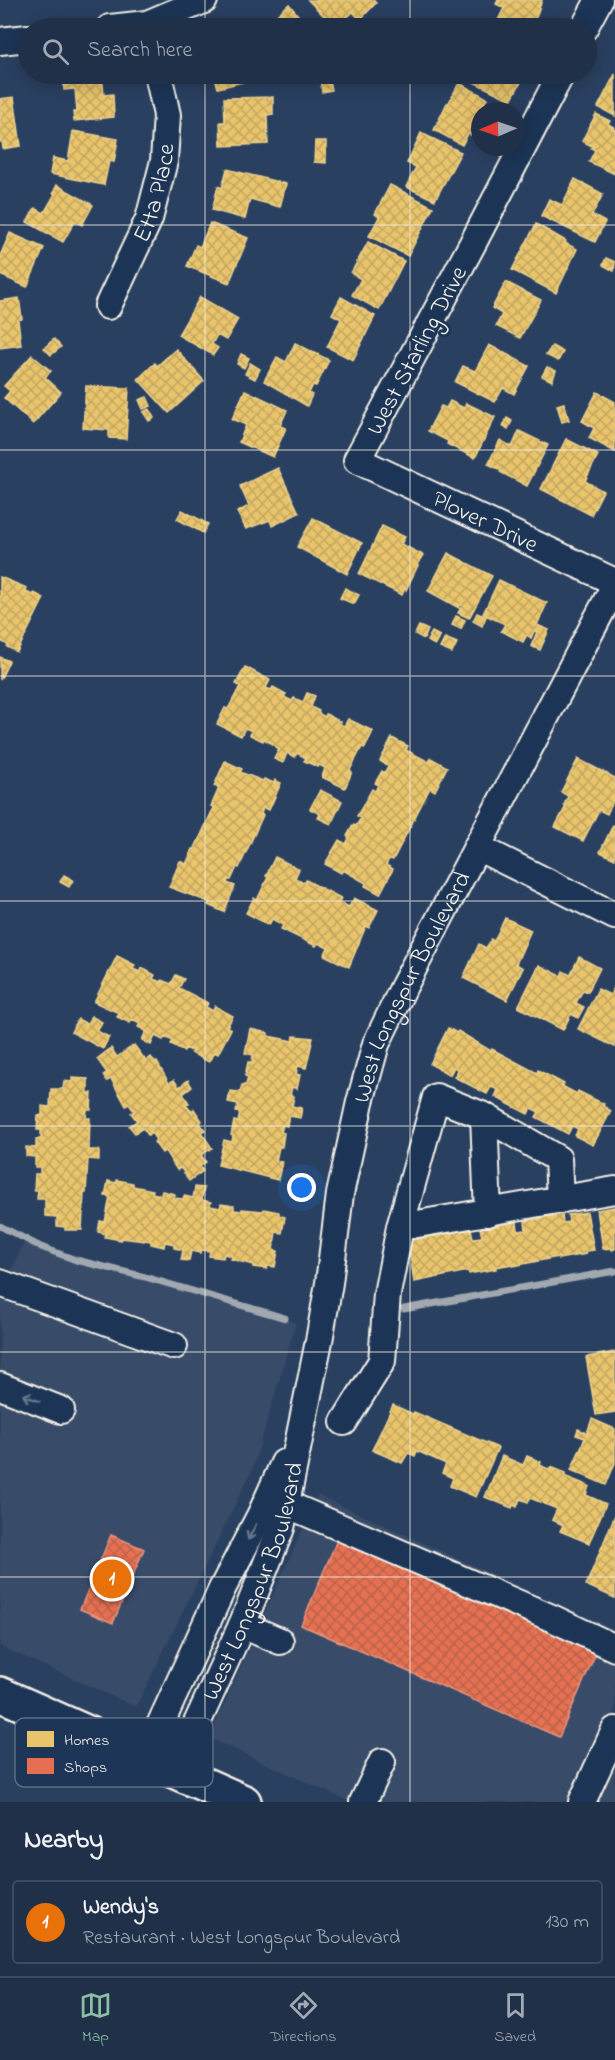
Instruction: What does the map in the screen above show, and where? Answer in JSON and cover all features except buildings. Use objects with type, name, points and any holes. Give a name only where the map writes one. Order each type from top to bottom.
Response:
[{"type":"main road","points":[[0,1694],[54,1718]]},
{"type":"main road","points":[[211,1787],[244,1802]]},
{"type":"street","points":[[165,18],[204,0]]},
{"type":"street","points":[[589,18],[598,0]]},
{"type":"street","points":[[0,41],[18,39]]},
{"type":"street","name":"Etta Place","points":[[108,306],[149,219],[164,161],[167,115],[160,84]]},
{"type":"street","name":"West Starling Drive","points":[[357,460],[556,84]]},
{"type":"street","name":"Plover Drive","points":[[357,460],[615,584]]},
{"type":"street","name":"West Longspur Boulevard","points":[[199,1718],[242,1625],[281,1528],[329,1283],[340,1194],[360,1102],[376,1044],[404,986],[615,584]]},
{"type":"street","points":[[477,848],[615,916]]},
{"type":"street","points":[[344,1422],[382,1361],[387,1294],[400,1227],[436,1097],[484,1116],[558,1159],[560,1200]]},
{"type":"street","points":[[484,1116],[488,1213]]},
{"type":"street","points":[[400,1227],[615,1190]]},
{"type":"street","points":[[0,1283],[174,1346]]},
{"type":"street","points":[[0,1386],[61,1410]]},
{"type":"street","name":"West Longspur Boulevard","points":[[163,1718],[222,1589],[261,1514],[302,1422]]},
{"type":"street","points":[[286,1504],[554,1619],[615,1648]]},
{"type":"street","points":[[242,1625],[280,1641]]},
{"type":"street","points":[[582,1802],[615,1730]]},
{"type":"street","points":[[363,1802],[381,1762]]},
{"type":"shaded area","points":[[24,1242],[296,1323],[253,1468],[136,1707],[0,1646],[0,1296]]},
{"type":"shaded area","points":[[318,1495],[615,1630],[615,1802],[350,1802],[213,1740],[213,1729]]},
{"type":"waterway","points":[[0,1226],[41,1247],[76,1260],[145,1277],[285,1318]]},
{"type":"waterway","points":[[404,1309],[615,1271]]},
{"type":"place","name":"Wendy's","points":[[112,1579]]}]
